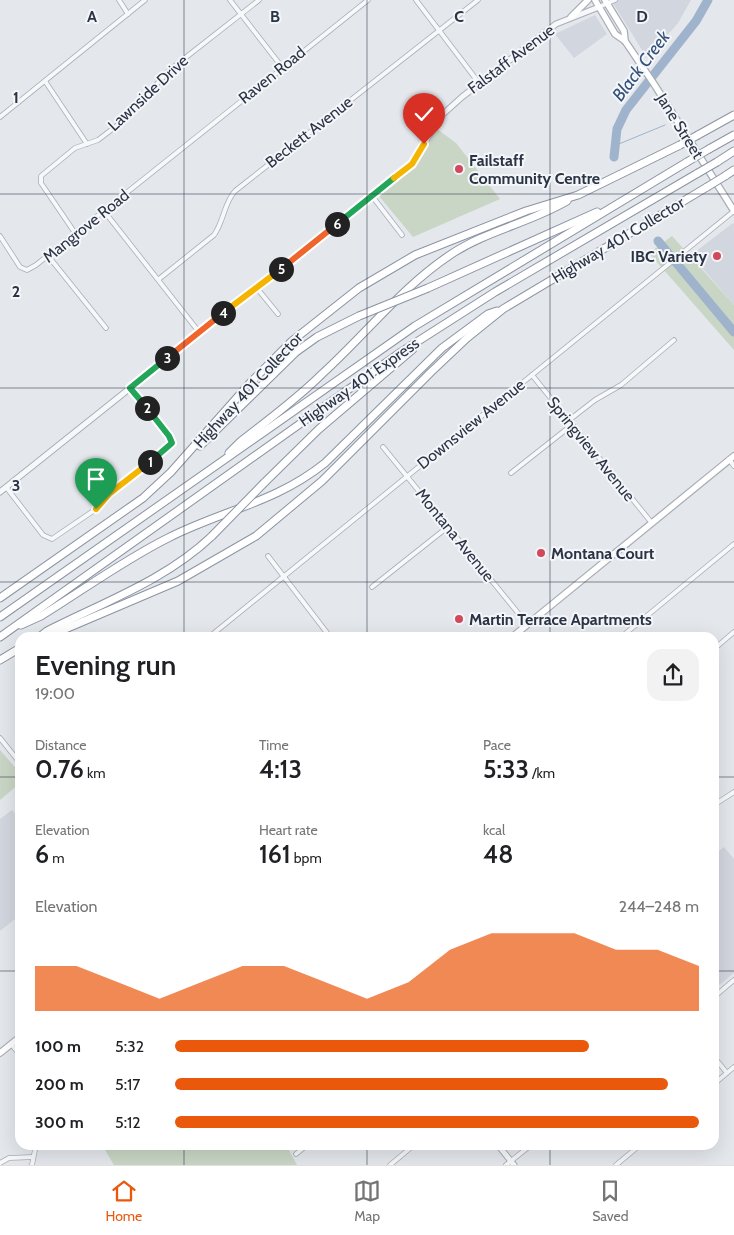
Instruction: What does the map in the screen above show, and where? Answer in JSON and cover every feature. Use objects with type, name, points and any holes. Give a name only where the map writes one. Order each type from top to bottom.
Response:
[{"type":"highway","name":"Highway 401 Collector","points":[[0,598],[143,498],[171,472],[250,383],[292,341],[359,288],[415,255],[526,211],[578,195],[680,145],[734,115]]},
{"type":"highway","name":"Highway 401 Express","points":[[0,617],[415,326],[734,135]]},
{"type":"highway","name":"Highway 401 Express","points":[[2,636],[432,332],[495,292],[734,152]]},
{"type":"highway","name":"Highway 401 Collector","points":[[58,632],[178,581],[256,536],[322,481],[431,372],[467,338],[502,309],[734,170]]},
{"type":"highway","points":[[218,464],[240,442],[322,375],[413,284],[435,266],[475,242],[552,210],[578,195]]},
{"type":"highway","points":[[171,472],[296,352],[317,337],[359,316],[428,288],[612,207]]},
{"type":"highway","points":[[2,636],[41,616],[168,538],[266,499],[307,478],[325,463],[442,348],[488,314],[502,309]]},
{"type":"highway","points":[[46,632],[55,626],[154,579],[195,552],[319,429],[432,332]]},
{"type":"highway","points":[[0,660],[15,651]]},
{"type":"main road","points":[[571,17],[588,0]]},
{"type":"main road","name":"Jane Street","points":[[595,0],[616,34],[625,41],[654,84],[734,211]]},
{"type":"main road","name":"Jane Street","points":[[606,2],[624,31],[625,41]]},
{"type":"main road","points":[[518,632],[732,458]]},
{"type":"main road","points":[[0,1053],[15,1041]]},
{"type":"street","points":[[119,0],[128,14]]},
{"type":"street","points":[[0,117],[145,0]]},
{"type":"street","points":[[230,0],[282,67]]},
{"type":"street","name":"Lawnside Drive","points":[[75,233],[40,179],[44,172],[82,144],[98,140],[119,124],[171,68],[259,0]]},
{"type":"street","name":"Raven Road","points":[[177,152],[368,0]]},
{"type":"street","points":[[416,0],[479,83]]},
{"type":"street","name":"Beckett Avenue","points":[[159,279],[214,235],[219,228],[229,198],[235,191],[478,0]]},
{"type":"street","points":[[599,7],[606,2],[615,0]]},
{"type":"street","name":"Falstaff Avenue","points":[[0,492],[412,164],[442,115],[479,83],[556,24],[599,7]]},
{"type":"street","points":[[45,81],[88,144]]},
{"type":"street","name":"Mangrove Road","points":[[0,236],[25,270],[32,268],[177,152]]},
{"type":"street","points":[[372,196],[402,234]]},
{"type":"street","points":[[104,211],[199,332]]},
{"type":"street","name":"Downsview Avenue","points":[[215,632],[734,211]]},
{"type":"street","points":[[49,256],[106,328]]},
{"type":"street","points":[[256,287],[278,314]]},
{"type":"street","points":[[511,473],[568,428],[568,421],[595,400],[620,385],[674,340]]},
{"type":"street","name":"Springview Avenue","points":[[532,375],[651,522]]},
{"type":"street","points":[[6,488],[42,535],[52,539],[96,509],[109,494],[163,453],[172,443],[169,436],[130,388]]},
{"type":"street","name":"Montana Avenue","points":[[384,447],[527,624]]},
{"type":"street","points":[[732,458],[734,466]]},
{"type":"street","points":[[372,587],[449,526]]},
{"type":"street","points":[[627,632],[734,544]]},
{"type":"street","points":[[268,556],[326,632]]},
{"type":"street","points":[[719,645],[734,632]]},
{"type":"street","points":[[0,738],[15,757]]},
{"type":"street","points":[[719,801],[734,792]]},
{"type":"street","points":[[719,993],[734,980]]},
{"type":"street","points":[[11,1044],[15,1049]]},
{"type":"street","points":[[719,1063],[727,1073]]},
{"type":"street","points":[[719,1080],[734,1068]]},
{"type":"street","points":[[32,1165],[35,1150]]},
{"type":"street","points":[[296,1154],[301,1150]]},
{"type":"street","points":[[390,1165],[408,1150]]},
{"type":"street","points":[[501,1150],[510,1164],[525,1150]]},
{"type":"street","points":[[616,1165],[634,1150]]},
{"type":"street","points":[[0,1163],[9,1158],[33,1157]]},
{"type":"shaded area","points":[[611,0],[691,0],[678,23],[647,58]]},
{"type":"shaded area","points":[[595,15],[607,34],[574,58],[555,34]]},
{"type":"shaded area","points":[[734,224],[734,305],[691,255]]},
{"type":"shaded area","points":[[12,810],[15,814],[15,919],[0,931],[0,819]]},
{"type":"shaded area","points":[[724,847],[734,859],[734,973],[719,985],[719,851]]},
{"type":"green space","points":[[437,129],[456,143],[500,199],[413,237],[379,196],[419,159]]},
{"type":"green space","points":[[672,236],[734,305],[734,350],[649,253]]},
{"type":"green space","points":[[0,750],[15,767],[15,787],[0,800]]},
{"type":"green space","points":[[105,1150],[289,1150],[297,1165],[114,1165]]},
{"type":"waterway","name":"Black Creek","points":[[614,157],[617,129],[626,110],[696,21],[708,0]]},
{"type":"waterway","points":[[614,146],[665,125]]},
{"type":"waterway","name":"Black Creek","points":[[658,241],[734,332]]},
{"type":"place","name":"Failstaff Community Centre","points":[[459,169]]},
{"type":"place","name":"IBC Variety","points":[[717,256]]},
{"type":"place","name":"Montana Court","points":[[541,553]]},
{"type":"place","name":"Martin Terrace Apartments","points":[[459,619]]},
{"type":"route","points":[[96,509],[109,494],[163,453],[172,443],[169,436],[130,388],[412,164],[424,144]]}]
